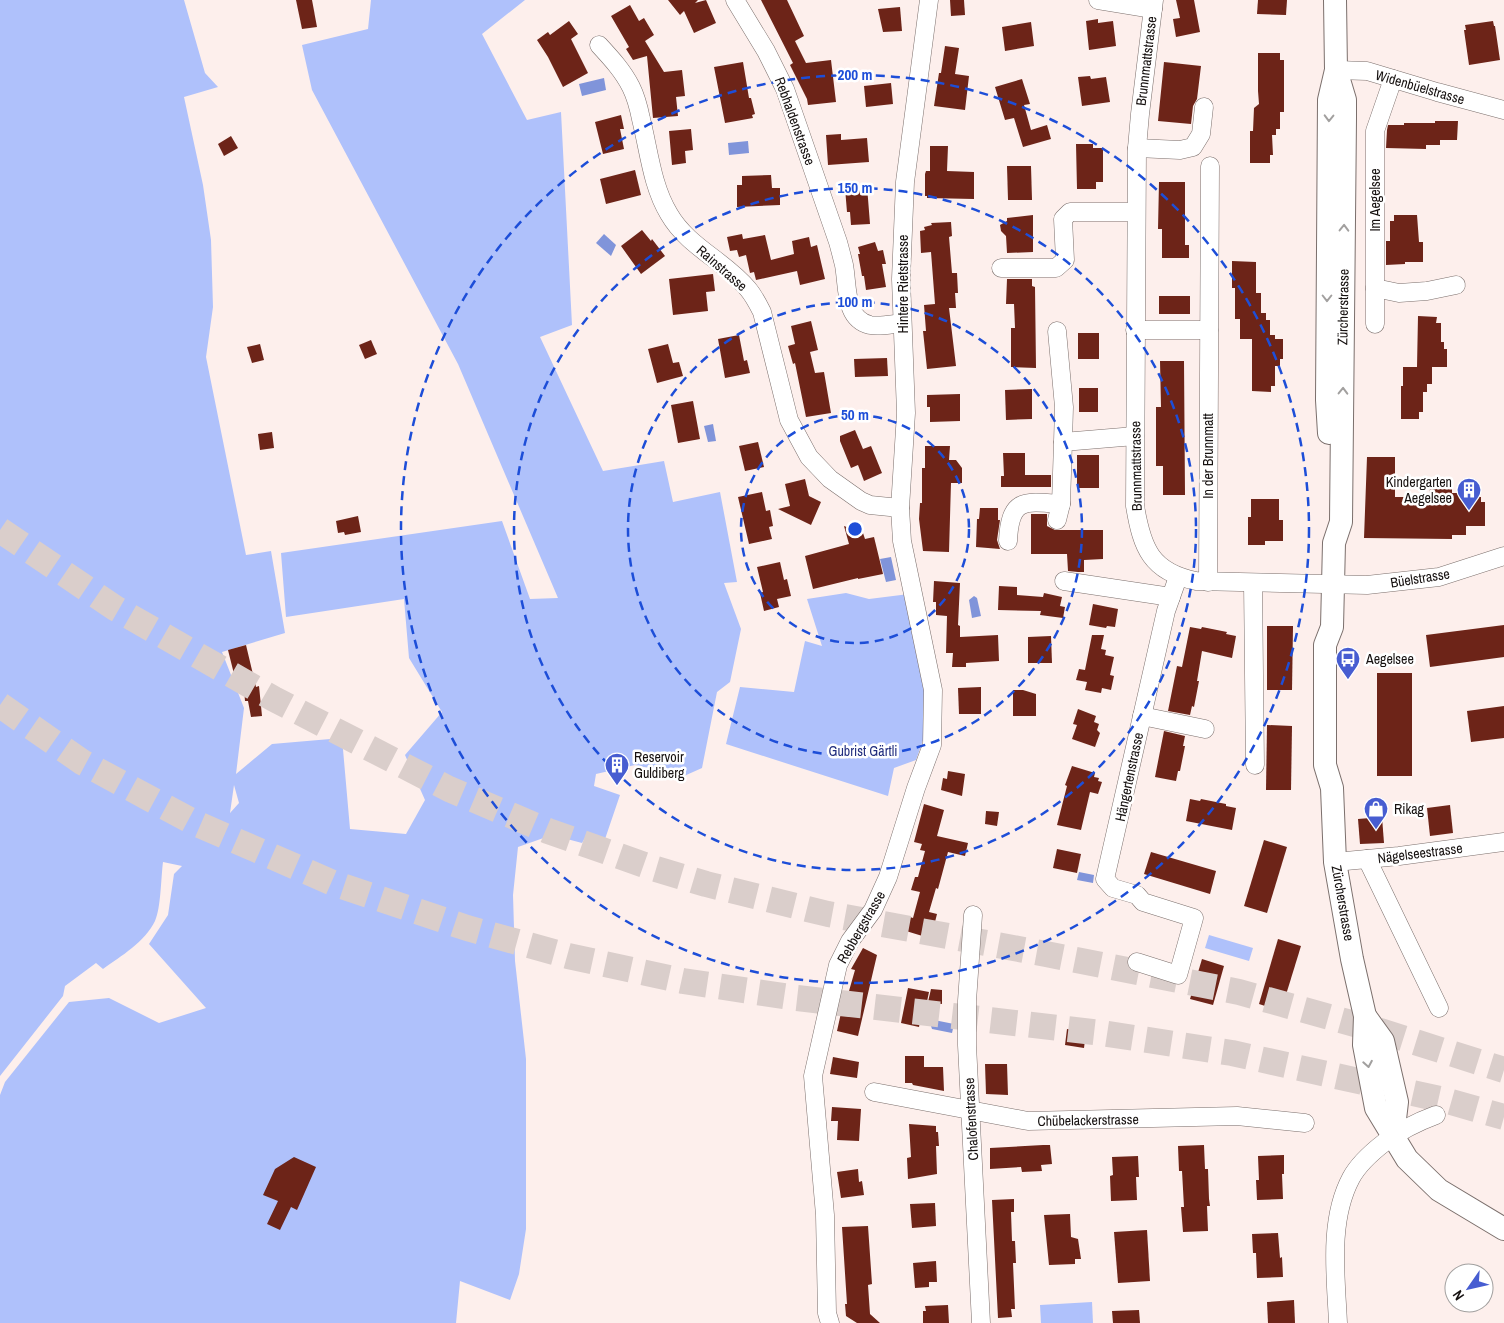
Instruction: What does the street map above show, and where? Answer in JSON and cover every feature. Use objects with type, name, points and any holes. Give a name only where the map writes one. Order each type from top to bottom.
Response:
[{"type":"main road","name":"Zürcherstrasse","points":[[1335,0],[1336,70],[1345,100],[1341,522],[1334,543],[1332,627],[1325,645],[1324,765],[1332,788],[1335,862],[1352,959],[1365,1016],[1364,1045],[1376,1108],[1407,1159],[1440,1190],[1504,1229]]},
{"type":"street","name":"Rebhaldenstrasse","points":[[735,0],[766,51],[785,89],[838,242],[849,303],[853,314],[868,325],[877,326],[902,323]]},
{"type":"street","name":"Hintere Rietstrasse","points":[[909,568],[902,541],[900,508],[906,413],[901,279],[905,182],[929,0]]},
{"type":"street","points":[[1098,0],[1153,4]]},
{"type":"street","name":"Brunnmattstrasse","points":[[1153,4],[1137,148],[1135,506],[1139,528],[1148,550],[1159,565],[1178,577],[1208,582],[1333,584]]},
{"type":"street","name":"Rainstrasse","points":[[599,45],[612,59],[632,87],[657,189],[669,215],[690,240],[737,278],[748,288],[756,300],[762,312],[790,420],[809,456],[830,479],[861,501],[870,505],[900,508]]},
{"type":"street","name":"Widenbüelstrasse","points":[[1336,70],[1367,71],[1504,110]]},
{"type":"street","name":"Im Aegelsee","points":[[1375,324],[1375,131],[1393,79]]},
{"type":"street","points":[[1137,148],[1180,150],[1193,147],[1201,134],[1204,107]]},
{"type":"street","name":"In der Brunnmatt","points":[[1208,582],[1210,166]]},
{"type":"street","points":[[1001,268],[1056,268],[1065,260],[1063,219],[1070,212],[1136,212]]},
{"type":"street","points":[[1375,288],[1399,293],[1427,291],[1456,285]]},
{"type":"street","points":[[1135,330],[1209,330]]},
{"type":"street","points":[[1008,541],[1009,525],[1015,510],[1024,503],[1033,501],[1059,512],[1064,406],[1056,331]]},
{"type":"street","points":[[1063,442],[1136,436]]},
{"type":"street","name":"Büelstrasse","points":[[1333,584],[1367,585],[1439,578],[1504,556]]},
{"type":"street","name":"Rebbergstrasse","points":[[830,1323],[827,1313],[825,1215],[813,1076],[838,966],[850,940],[873,910],[888,877],[916,788],[932,745],[934,690],[909,568]]},
{"type":"street","name":"Hängertenstrasse","points":[[1136,962],[1178,975],[1194,918],[1143,902],[1137,895],[1113,888],[1105,879],[1166,610],[1178,577]]},
{"type":"street","points":[[1064,581],[1171,596]]},
{"type":"street","points":[[1253,583],[1255,765]]},
{"type":"street","points":[[1142,716],[1205,729]]},
{"type":"street","name":"Nägelseestrasse","points":[[1335,862],[1504,842]]},
{"type":"street","points":[[1367,859],[1439,1008]]},
{"type":"street","name":"Chalofenstrasse","points":[[973,915],[967,1010],[967,1044],[981,1323]]},
{"type":"street","name":"Chübelackerstrasse","points":[[874,1092],[1028,1121],[1236,1116],[1305,1123]]},
{"type":"street","points":[[1338,1323],[1336,1263],[1338,1223],[1351,1179],[1363,1161],[1393,1136],[1415,1122],[1436,1115]]},
{"type":"green space","points":[[0,0],[184,0],[205,73],[218,87],[184,97],[203,185],[211,240],[213,307],[206,357],[246,555],[271,551],[285,633],[222,652],[244,708],[236,774],[272,744],[342,738],[350,829],[406,834],[425,800],[405,755],[442,712],[409,658],[404,599],[286,617],[281,553],[502,521],[530,599],[558,598],[458,364],[312,90],[302,45],[368,29],[371,0],[525,0],[482,34],[527,120],[561,112],[572,325],[540,337],[603,471],[664,461],[673,502],[720,492],[737,582],[724,583],[741,629],[730,682],[717,692],[702,768],[684,776],[635,765],[596,774],[594,786],[620,795],[604,842],[586,836],[582,843],[552,835],[518,847],[513,895],[515,961],[526,1059],[526,1229],[519,1274],[510,1300],[460,1281],[456,1323],[0,1323],[0,1095],[5,1082],[69,1002],[109,998],[159,1023],[206,1008],[149,944],[168,915],[174,874],[182,866],[163,862],[157,915],[151,929],[145,936],[103,969],[96,963],[65,986],[63,996],[0,1076]],"holes":[[[234,785],[239,803],[230,813]]]},
{"type":"green space","name":"Gubrist Gärtli","points":[[846,593],[869,599],[909,594],[930,689],[928,726],[916,760],[894,768],[888,796],[726,744],[740,687],[794,692],[805,641],[822,646],[807,599]]},
{"type":"green space","points":[[1209,935],[1253,948],[1249,961],[1205,948]]},
{"type":"green space","points":[[1092,1302],[1093,1323],[1041,1323],[1040,1305]]},
{"type":"shaded area","points":[[604,78],[606,90],[582,96],[579,84]]},
{"type":"shaded area","points":[[748,141],[749,153],[729,155],[728,143]]},
{"type":"shaded area","points":[[604,234],[616,245],[611,256],[596,243]]},
{"type":"shaded area","points":[[713,424],[716,441],[708,442],[704,426]]},
{"type":"shaded area","points":[[891,557],[896,580],[886,582],[880,559]]},
{"type":"shaded area","points":[[974,596],[977,598],[981,616],[972,618],[969,600]]},
{"type":"shaded area","points":[[1079,872],[1094,875],[1093,883],[1077,880]]},
{"type":"shaded area","points":[[934,1020],[954,1024],[952,1033],[932,1029],[930,1023]]},
{"type":"building","points":[[296,0],[312,0],[317,27],[302,29]]},
{"type":"building","points":[[668,0],[698,0],[695,3],[706,0],[716,23],[694,33],[684,11],[680,15]]},
{"type":"building","points":[[761,0],[787,0],[804,36],[795,41],[806,63],[831,60],[836,102],[808,105],[807,99],[790,65],[793,63]]},
{"type":"building","points":[[950,0],[964,0],[965,15],[951,16]]},
{"type":"building","points":[[1176,0],[1194,0],[1200,32],[1176,37],[1173,19],[1180,18]]},
{"type":"building","points":[[1258,0],[1287,0],[1286,15],[1257,14]]},
{"type":"building","points":[[630,5],[639,21],[644,18],[654,35],[645,41],[664,72],[682,70],[685,96],[676,97],[678,116],[653,118],[647,56],[633,60],[626,49],[629,47],[611,16]]},
{"type":"building","points":[[900,7],[902,31],[883,32],[878,9]]},
{"type":"building","points":[[1098,19],[1098,23],[1113,21],[1116,46],[1089,50],[1086,21]]},
{"type":"building","points":[[569,21],[578,34],[571,39],[588,73],[563,87],[537,40],[548,32],[550,35]]},
{"type":"building","points":[[1493,21],[1500,60],[1469,65],[1465,25]]},
{"type":"building","points":[[1031,22],[1034,46],[1005,51],[1002,27]]},
{"type":"building","points":[[945,46],[959,48],[955,74],[969,76],[965,110],[934,106]]},
{"type":"building","points":[[1258,53],[1280,53],[1280,60],[1284,60],[1284,112],[1280,112],[1280,129],[1276,129],[1276,135],[1272,135],[1273,155],[1270,155],[1270,163],[1250,163],[1250,131],[1253,131],[1254,108],[1259,104]]},
{"type":"building","points":[[743,62],[749,98],[751,98],[755,114],[752,115],[753,118],[725,123],[714,67]]},
{"type":"building","points":[[1164,62],[1201,66],[1197,99],[1193,106],[1191,124],[1158,121]]},
{"type":"building","points":[[1090,76],[1091,79],[1106,77],[1110,102],[1082,106],[1078,77]]},
{"type":"building","points":[[1022,79],[1030,104],[1024,105],[1031,130],[1047,125],[1051,139],[1023,147],[1014,118],[1005,120],[995,87]]},
{"type":"building","points":[[891,83],[893,104],[866,107],[864,86]]},
{"type":"building","points":[[621,115],[624,129],[620,129],[624,149],[603,154],[595,122]]},
{"type":"building","points":[[1435,121],[1458,121],[1457,140],[1440,140],[1440,145],[1426,145],[1426,149],[1386,148],[1388,125],[1435,123]]},
{"type":"building","points":[[691,129],[693,150],[685,151],[686,163],[672,165],[669,131]]},
{"type":"building","points":[[841,134],[841,140],[867,138],[869,162],[828,165],[826,135]]},
{"type":"building","points":[[231,136],[238,148],[224,156],[218,144]]},
{"type":"building","points":[[1076,144],[1093,144],[1093,148],[1103,148],[1103,182],[1096,182],[1096,189],[1077,189]]},
{"type":"building","points":[[930,146],[948,146],[947,171],[974,172],[974,199],[927,198],[925,196],[925,174],[926,171],[930,171]]},
{"type":"building","points":[[1007,166],[1031,166],[1032,200],[1008,200]]},
{"type":"building","points":[[635,170],[641,195],[606,204],[600,179]]},
{"type":"building","points":[[771,175],[772,188],[780,188],[780,205],[737,207],[737,185],[742,185],[742,176]]},
{"type":"building","points":[[1159,182],[1185,182],[1185,245],[1189,245],[1189,258],[1162,258],[1162,229],[1158,229]]},
{"type":"building","points":[[867,186],[870,224],[851,225],[850,212],[847,212],[845,188]]},
{"type":"building","points":[[1033,215],[1033,252],[1007,253],[1006,236],[1001,231],[1000,225],[1007,221],[1007,218]]},
{"type":"building","points":[[1394,215],[1417,215],[1419,242],[1423,242],[1423,262],[1386,265],[1386,241],[1390,241],[1390,221],[1394,221]]},
{"type":"building","points":[[951,222],[952,236],[949,237],[952,273],[957,273],[958,293],[955,293],[956,308],[949,308],[956,366],[927,369],[923,331],[926,331],[924,305],[935,304],[931,252],[921,253],[920,231],[925,230],[924,227],[932,225],[931,223]]},
{"type":"building","points":[[642,230],[651,241],[652,239],[665,256],[641,274],[621,246]]},
{"type":"building","points":[[742,234],[743,239],[765,235],[771,260],[794,254],[792,241],[809,237],[811,247],[817,245],[825,279],[800,285],[797,271],[756,280],[754,272],[750,273],[746,255],[739,257],[737,250],[730,251],[727,237]]},
{"type":"building","points":[[875,242],[878,251],[883,250],[886,264],[882,264],[886,287],[866,290],[858,247]]},
{"type":"building","points":[[1232,261],[1256,262],[1256,293],[1261,293],[1261,313],[1266,313],[1266,320],[1270,320],[1270,335],[1275,335],[1275,339],[1283,339],[1283,359],[1280,359],[1280,366],[1275,366],[1275,386],[1271,386],[1271,392],[1252,391],[1252,339],[1240,339],[1240,319],[1235,319],[1235,288],[1232,288]]},
{"type":"building","points":[[713,274],[715,291],[706,292],[708,311],[673,315],[669,279]]},
{"type":"building","points":[[1007,279],[1032,279],[1032,286],[1035,287],[1036,368],[1011,367],[1011,328],[1015,328],[1014,304],[1006,304]]},
{"type":"building","points":[[1159,296],[1190,296],[1190,314],[1159,314]]},
{"type":"building","points":[[1418,316],[1437,317],[1436,323],[1441,323],[1441,342],[1444,342],[1444,349],[1447,349],[1447,367],[1432,367],[1432,384],[1427,384],[1427,392],[1423,392],[1423,412],[1419,412],[1419,419],[1401,419],[1403,367],[1417,367]]},
{"type":"building","points":[[811,321],[818,350],[810,352],[815,373],[824,372],[831,413],[806,417],[795,363],[793,364],[788,346],[795,344],[791,326]]},
{"type":"building","points":[[1078,333],[1099,333],[1099,359],[1078,359]]},
{"type":"building","points":[[739,335],[744,361],[747,360],[750,373],[725,378],[718,339]]},
{"type":"building","points":[[371,340],[377,354],[365,359],[359,345]]},
{"type":"building","points":[[260,344],[264,360],[252,363],[247,347]]},
{"type":"building","points":[[668,344],[673,363],[679,362],[683,376],[657,383],[648,349]]},
{"type":"building","points":[[887,358],[888,376],[855,377],[854,359]]},
{"type":"building","points":[[1160,361],[1184,361],[1185,495],[1163,495],[1163,466],[1156,466],[1156,407],[1161,407]]},
{"type":"building","points":[[1079,388],[1098,388],[1098,412],[1079,412]]},
{"type":"building","points":[[1032,389],[1032,419],[1006,420],[1005,390]]},
{"type":"building","points":[[960,394],[960,421],[930,422],[930,407],[927,407],[927,395]]},
{"type":"building","points":[[693,401],[700,439],[678,443],[671,405]]},
{"type":"building","points":[[855,430],[863,449],[871,446],[882,473],[864,481],[858,465],[851,468],[840,441],[840,436]]},
{"type":"building","points":[[272,432],[274,448],[260,450],[258,434]]},
{"type":"building","points":[[758,442],[764,467],[745,471],[739,446]]},
{"type":"building","points":[[925,446],[950,446],[949,460],[956,460],[962,468],[962,483],[951,483],[949,552],[923,551],[919,519],[920,503],[922,503],[922,468],[925,468]]},
{"type":"building","points":[[1003,453],[1025,453],[1025,475],[1051,475],[1051,487],[1001,487],[1001,476],[1004,476]]},
{"type":"building","points":[[1077,455],[1099,455],[1099,488],[1077,488]]},
{"type":"building","points":[[1367,457],[1395,457],[1395,497],[1429,497],[1430,488],[1452,488],[1452,493],[1462,493],[1462,497],[1481,497],[1481,502],[1485,502],[1485,526],[1466,526],[1466,535],[1452,535],[1452,539],[1364,538]]},
{"type":"building","points":[[805,479],[809,496],[821,502],[811,525],[778,509],[790,506],[785,484]]},
{"type":"building","points":[[762,492],[766,511],[770,510],[773,526],[769,527],[772,539],[749,544],[738,497]]},
{"type":"building","points":[[1251,499],[1279,499],[1279,520],[1283,520],[1283,541],[1265,541],[1265,545],[1248,545],[1248,517],[1251,517]]},
{"type":"building","points":[[980,508],[998,508],[998,520],[1000,520],[997,540],[1000,549],[976,547],[977,519],[979,519]]},
{"type":"building","points":[[1031,514],[1047,514],[1047,526],[1055,530],[1103,530],[1103,559],[1084,560],[1084,572],[1078,572],[1068,571],[1067,554],[1031,554]]},
{"type":"building","points":[[358,516],[361,532],[345,535],[344,532],[338,533],[336,521]]},
{"type":"building","points":[[844,526],[863,533],[865,539],[874,537],[883,574],[813,589],[805,556],[849,544]]},
{"type":"building","points":[[780,562],[784,580],[787,579],[791,596],[777,599],[779,607],[764,611],[760,593],[763,592],[757,567]]},
{"type":"building","points":[[934,581],[960,583],[958,625],[960,626],[960,637],[998,635],[999,661],[966,663],[966,667],[952,667],[953,653],[946,653],[947,616],[936,615],[936,602],[933,602]]},
{"type":"building","points":[[999,586],[1017,587],[1017,595],[1043,597],[1044,593],[1062,597],[1060,606],[1065,607],[1063,618],[1040,615],[1041,611],[998,610]]},
{"type":"building","points":[[1093,604],[1118,609],[1115,627],[1107,626],[1106,628],[1089,625]]},
{"type":"building","points":[[1504,625],[1504,657],[1430,667],[1426,635]]},
{"type":"building","points":[[1267,626],[1293,626],[1292,690],[1267,690]]},
{"type":"building","points":[[1190,627],[1201,629],[1202,627],[1227,632],[1226,634],[1236,636],[1232,658],[1202,651],[1197,681],[1199,681],[1194,707],[1192,706],[1190,715],[1168,711],[1177,666],[1182,667]]},
{"type":"building","points":[[1092,635],[1104,635],[1101,649],[1106,650],[1105,655],[1114,657],[1110,675],[1114,676],[1111,690],[1102,688],[1101,693],[1085,690],[1087,682],[1076,680],[1079,669],[1085,670]]},
{"type":"building","points":[[1051,636],[1052,663],[1028,663],[1028,637]]},
{"type":"building","points":[[246,645],[256,687],[259,686],[262,716],[251,717],[248,701],[245,701],[243,676],[235,678],[228,650]]},
{"type":"building","points":[[1377,673],[1412,673],[1412,776],[1377,776]]},
{"type":"building","points":[[981,687],[981,714],[959,714],[958,688]]},
{"type":"building","points":[[1013,690],[1023,690],[1036,694],[1036,716],[1013,716]]},
{"type":"building","points":[[1504,706],[1504,738],[1471,742],[1467,711]]},
{"type":"building","points":[[1078,709],[1096,716],[1094,722],[1099,724],[1097,730],[1100,733],[1095,747],[1072,739],[1077,725],[1073,724]]},
{"type":"building","points":[[1267,725],[1292,726],[1291,790],[1266,790]]},
{"type":"building","points":[[1164,731],[1185,736],[1180,771],[1178,771],[1176,781],[1155,777]]},
{"type":"building","points":[[1072,766],[1095,773],[1094,777],[1099,778],[1098,781],[1102,782],[1098,794],[1090,792],[1081,830],[1057,825],[1067,786],[1065,785]]},
{"type":"building","points":[[948,771],[965,774],[962,796],[941,790],[943,778],[947,779]]},
{"type":"building","points":[[1190,799],[1200,801],[1201,799],[1236,808],[1232,830],[1186,821]]},
{"type":"building","points":[[924,804],[944,810],[937,836],[968,843],[965,856],[948,852],[938,889],[936,888],[929,912],[937,914],[929,938],[906,931],[910,917],[913,918],[920,892],[911,890],[915,877],[918,877],[925,851],[920,850],[922,844],[914,842]]},
{"type":"building","points":[[1450,805],[1453,833],[1430,836],[1427,808]]},
{"type":"building","points":[[986,811],[999,812],[997,826],[985,824]]},
{"type":"building","points":[[1382,817],[1384,843],[1360,844],[1358,819]]},
{"type":"building","points":[[1264,840],[1287,847],[1267,913],[1244,906]]},
{"type":"building","points":[[1057,849],[1081,854],[1077,873],[1053,868]]},
{"type":"building","points":[[1151,852],[1216,871],[1210,894],[1144,874]]},
{"type":"building","points":[[1278,939],[1301,946],[1281,1011],[1259,1004]]},
{"type":"building","points":[[863,948],[877,955],[858,1036],[837,1031],[843,1004],[845,1005],[855,970],[851,969]]},
{"type":"building","points":[[1202,959],[1224,966],[1213,1005],[1190,999]]},
{"type":"building","points":[[908,988],[929,992],[925,1011],[922,1010],[919,1027],[901,1023]]},
{"type":"building","points":[[931,989],[942,990],[942,1004],[928,1002]]},
{"type":"building","points":[[1067,1029],[1086,1032],[1084,1048],[1065,1045]]},
{"type":"building","points":[[905,1056],[924,1056],[924,1067],[943,1067],[944,1091],[905,1083]]},
{"type":"building","points":[[833,1057],[859,1062],[857,1078],[830,1074]]},
{"type":"building","points":[[985,1064],[1007,1064],[1008,1095],[986,1094]]},
{"type":"building","points":[[832,1107],[861,1109],[859,1141],[837,1140],[838,1121],[831,1121]]},
{"type":"building","points":[[909,1124],[936,1126],[939,1146],[936,1146],[937,1174],[908,1179],[907,1158],[911,1157]]},
{"type":"building","points":[[1050,1145],[1052,1164],[1041,1165],[1042,1171],[1022,1172],[1021,1167],[990,1169],[990,1148]]},
{"type":"building","points":[[1204,1145],[1205,1169],[1208,1169],[1210,1206],[1207,1206],[1208,1231],[1183,1232],[1181,1207],[1184,1207],[1182,1171],[1179,1171],[1178,1146]]},
{"type":"building","points":[[1284,1155],[1284,1174],[1282,1174],[1283,1199],[1257,1200],[1256,1180],[1259,1180],[1258,1156]]},
{"type":"building","points":[[1138,1156],[1139,1177],[1136,1177],[1137,1200],[1111,1201],[1110,1176],[1113,1175],[1112,1157]]},
{"type":"building","points":[[294,1157],[316,1167],[297,1210],[291,1207],[280,1230],[267,1224],[278,1201],[263,1195],[275,1169]]},
{"type":"building","points":[[858,1169],[859,1182],[862,1181],[864,1195],[841,1198],[837,1172]]},
{"type":"building","points":[[1014,1199],[1014,1212],[1011,1212],[1012,1241],[1015,1241],[1016,1263],[1013,1263],[1015,1309],[1011,1309],[1012,1317],[998,1318],[992,1200]]},
{"type":"building","points":[[935,1203],[936,1226],[912,1228],[910,1204]]},
{"type":"building","points":[[1070,1214],[1071,1237],[1078,1239],[1081,1259],[1075,1259],[1075,1264],[1049,1265],[1044,1215]]},
{"type":"building","points":[[868,1226],[872,1284],[868,1285],[870,1314],[880,1323],[857,1323],[846,1316],[845,1304],[847,1304],[842,1227]]},
{"type":"building","points":[[1147,1230],[1150,1281],[1118,1283],[1114,1232]]},
{"type":"building","points":[[1278,1233],[1283,1277],[1257,1278],[1256,1253],[1253,1253],[1252,1234]]},
{"type":"building","points":[[936,1261],[937,1282],[929,1282],[929,1287],[915,1288],[913,1263]]},
{"type":"building","points":[[1294,1300],[1295,1323],[1268,1323],[1267,1302]]},
{"type":"building","points":[[948,1305],[949,1323],[923,1323],[923,1311],[926,1311],[925,1306]]},
{"type":"building","points":[[1139,1310],[1140,1323],[1113,1323],[1112,1311]]},
{"type":"tunnel","points":[[0,530],[115,608],[274,699],[449,789],[548,831],[656,869],[706,884],[828,914],[1239,992],[1380,1031],[1504,1070]]},
{"type":"tunnel","points":[[0,705],[82,762],[195,823],[333,883],[467,928],[568,956],[683,981],[797,998],[1102,1033],[1232,1053],[1444,1100],[1504,1117]]},
{"type":"place","name":"Kindergarten Aegelsee","points":[[1469,511]]},
{"type":"place","name":"Aegelsee","points":[[1348,680]]},
{"type":"place","name":"Reservoir Guldiberg","points":[[617,786]]},
{"type":"place","name":"Rikag","points":[[1376,830]]}]
